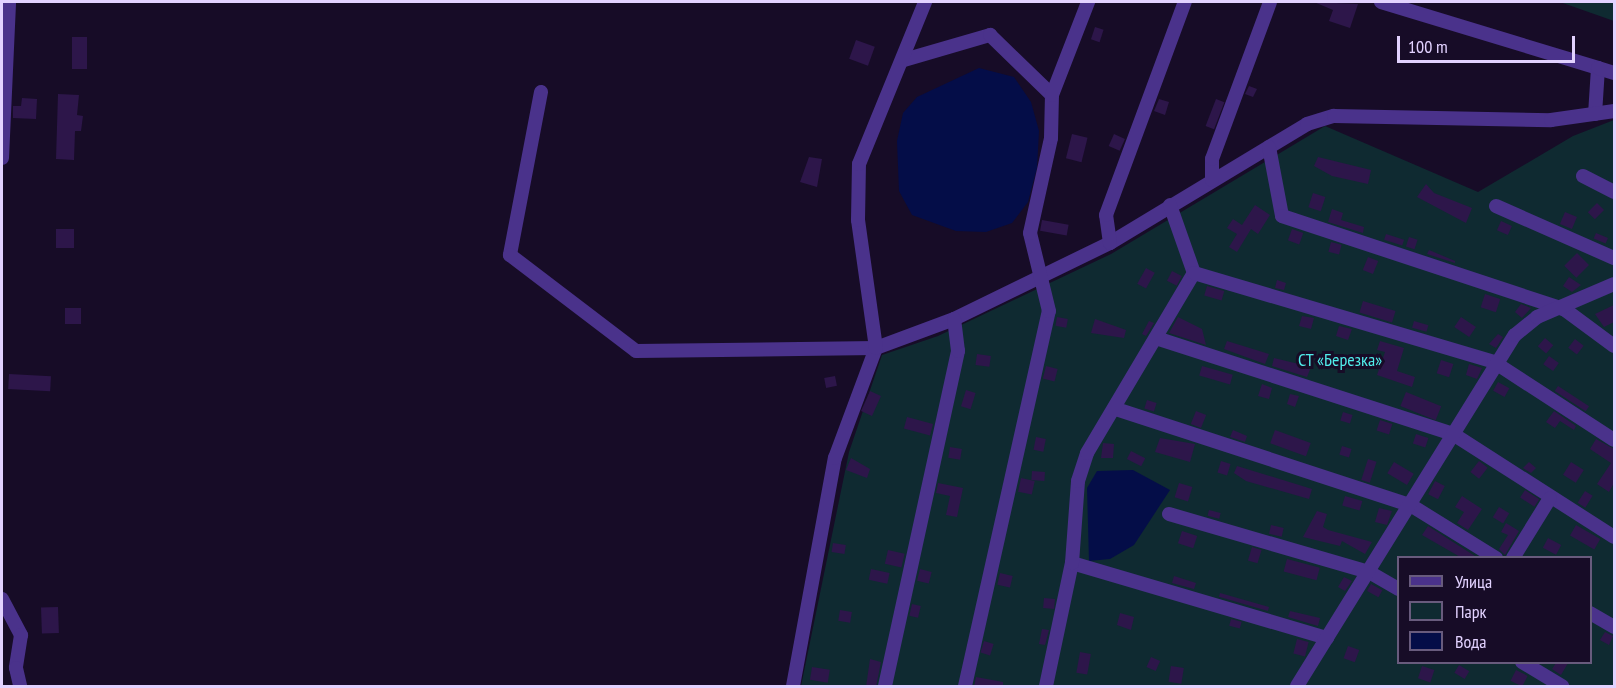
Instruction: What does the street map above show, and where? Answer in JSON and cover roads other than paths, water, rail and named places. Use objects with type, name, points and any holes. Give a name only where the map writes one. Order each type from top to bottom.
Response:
[{"type":"street","points":[[793,687],[835,458],[876,348],[858,220],[859,164],[904,60],[925,2]]},
{"type":"street","points":[[965,687],[1049,311],[1045,276],[1030,233],[1051,138],[1052,95],[1088,2]]},
{"type":"street","points":[[1110,243],[1106,215],[1185,2]]},
{"type":"street","points":[[1212,180],[1212,159],[1270,2]]},
{"type":"street","points":[[1381,2],[1614,73]]},
{"type":"street","points":[[2,158],[7,9]]},
{"type":"street","points":[[904,60],[990,35],[1052,95]]},
{"type":"street","points":[[1595,114],[1598,68]]},
{"type":"street","points":[[541,92],[510,255],[636,351],[876,348],[954,319],[1045,276],[1110,243],[1307,124],[1334,116],[1551,120],[1614,111]]},
{"type":"street","points":[[1269,147],[1282,216],[1563,309],[1614,346]]},
{"type":"street","points":[[1583,176],[1614,192]]},
{"type":"street","points":[[1046,687],[1072,563],[1078,481],[1087,453],[1159,339],[1194,273],[1170,205]]},
{"type":"street","points":[[1496,206],[1614,258]]},
{"type":"street","points":[[1194,273],[1494,362],[1614,440]]},
{"type":"street","points":[[1297,687],[1412,506],[1494,362],[1537,317],[1563,309],[1614,284]]},
{"type":"street","points":[[885,687],[958,351],[954,319]]},
{"type":"street","points":[[1159,339],[1453,434],[1614,537]]},
{"type":"street","points":[[1116,409],[1265,462],[1412,506],[1493,556]]},
{"type":"street","points":[[1515,556],[1550,498]]},
{"type":"street","points":[[1169,514],[1369,572],[1397,589]]},
{"type":"street","points":[[1072,563],[1327,639]]},
{"type":"street","points":[[2,599],[21,635],[16,668],[20,687]]},
{"type":"street","points":[[1592,614],[1614,627]]},
{"type":"street","points":[[1524,664],[1562,687]]},
{"type":"water","points":[[979,68],[1014,77],[1031,102],[1039,131],[1037,168],[1028,202],[1012,223],[986,232],[956,231],[912,215],[899,191],[897,141],[903,113],[917,97]]},
{"type":"water","points":[[1133,470],[1170,490],[1134,545],[1110,559],[1089,561],[1087,488],[1097,471]]},
{"type":"park label","name":"СТ «Березка»","points":[[1340,360]]}]
